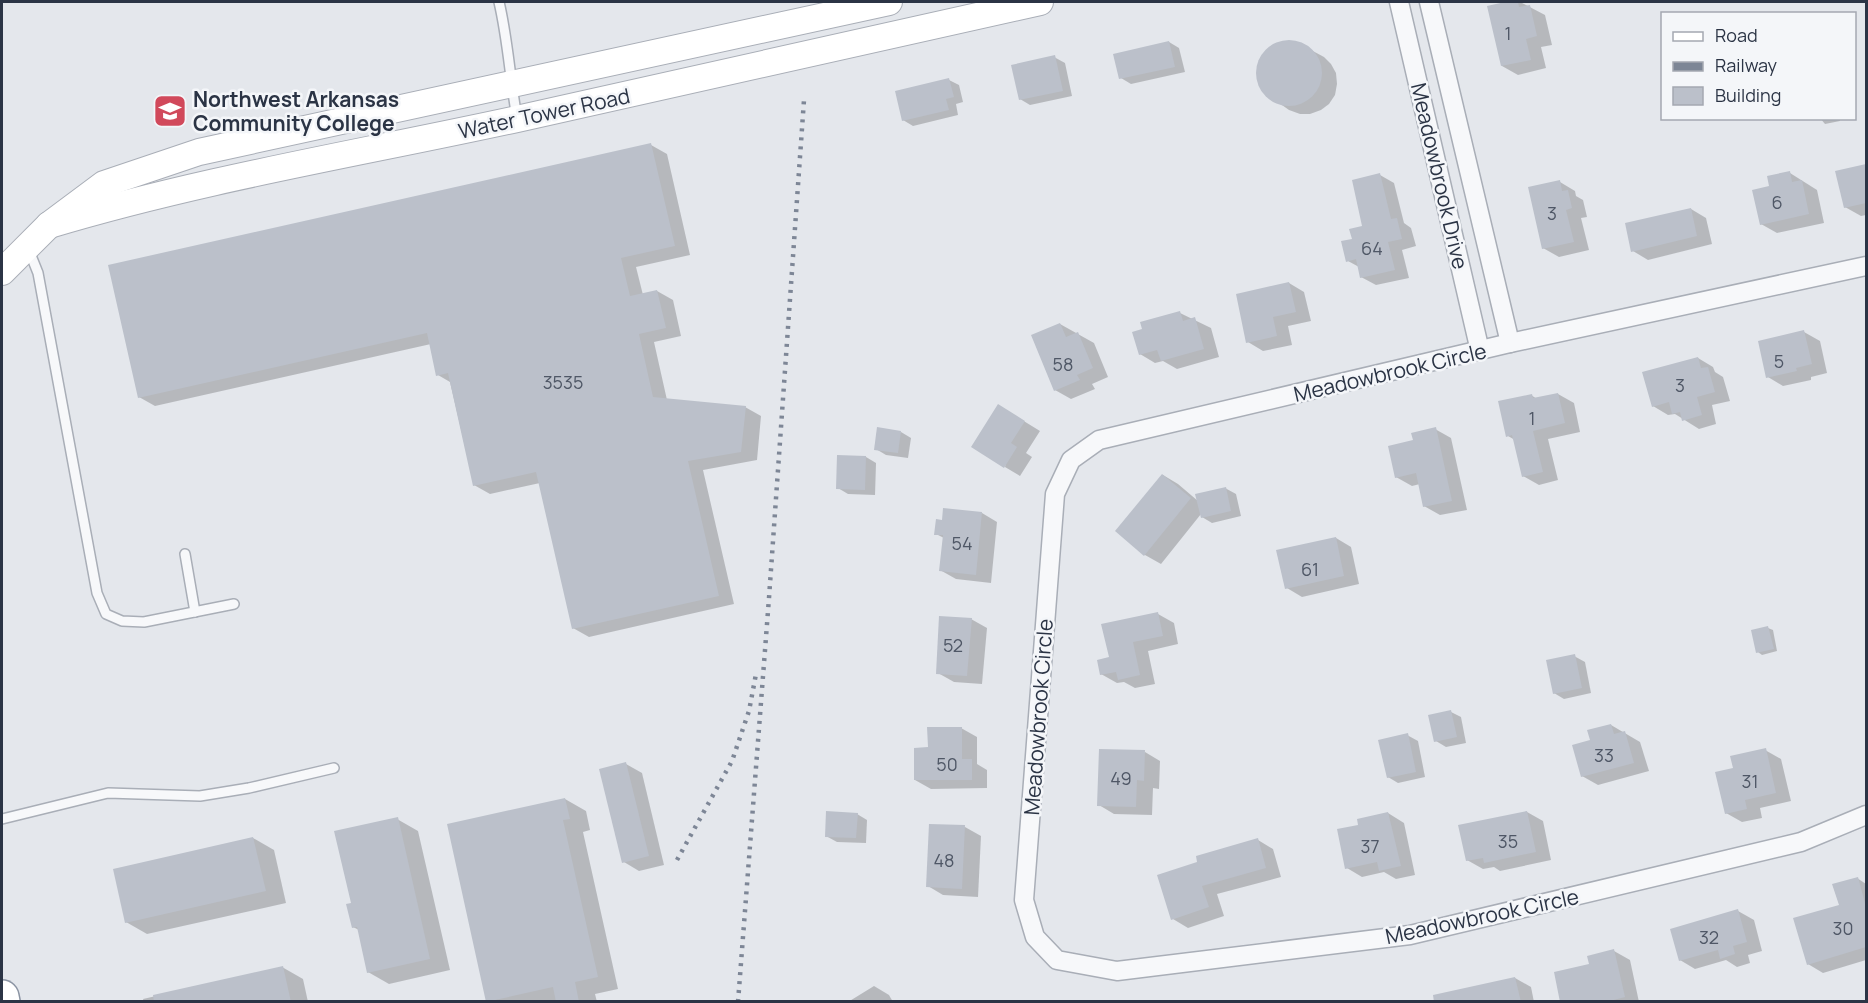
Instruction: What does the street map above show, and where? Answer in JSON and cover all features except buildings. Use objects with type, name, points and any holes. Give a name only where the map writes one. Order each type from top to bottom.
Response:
[{"type":"highway","points":[[2,997],[3,1002]]},
{"type":"street","name":"Water Tower Road","points":[[2,272],[49,225],[104,184],[199,152],[889,2]]},
{"type":"street","points":[[889,2],[891,35]]},
{"type":"street","name":"Water Tower Road","points":[[49,225],[126,202],[517,119],[1040,2]]},
{"type":"street","name":"Meadowbrook Drive","points":[[1399,2],[1480,351]]},
{"type":"street","name":"Meadowbrook Drive","points":[[1429,2],[1510,343]]},
{"type":"street","name":"Meadowbrook Circle","points":[[1866,266],[1510,343],[1099,441],[1071,460],[1055,494],[1024,900],[1035,937],[1057,960],[1117,971],[1410,934],[1802,842],[1866,816]]},
{"type":"lane","points":[[499,2],[505,24],[517,119]]},
{"type":"lane","points":[[27,246],[38,273],[97,593],[106,614],[122,621],[144,622],[234,604]]},
{"type":"lane","points":[[185,554],[195,612]]},
{"type":"lane","points":[[2,819],[108,793],[200,796],[249,788],[334,768]]},
{"type":"railway","points":[[738,1002],[804,100]]},
{"type":"railway","points":[[677,860],[732,761],[749,711],[756,674]]},
{"type":"place","name":"Northwest Arkansas Community College","points":[[170,111]]}]
